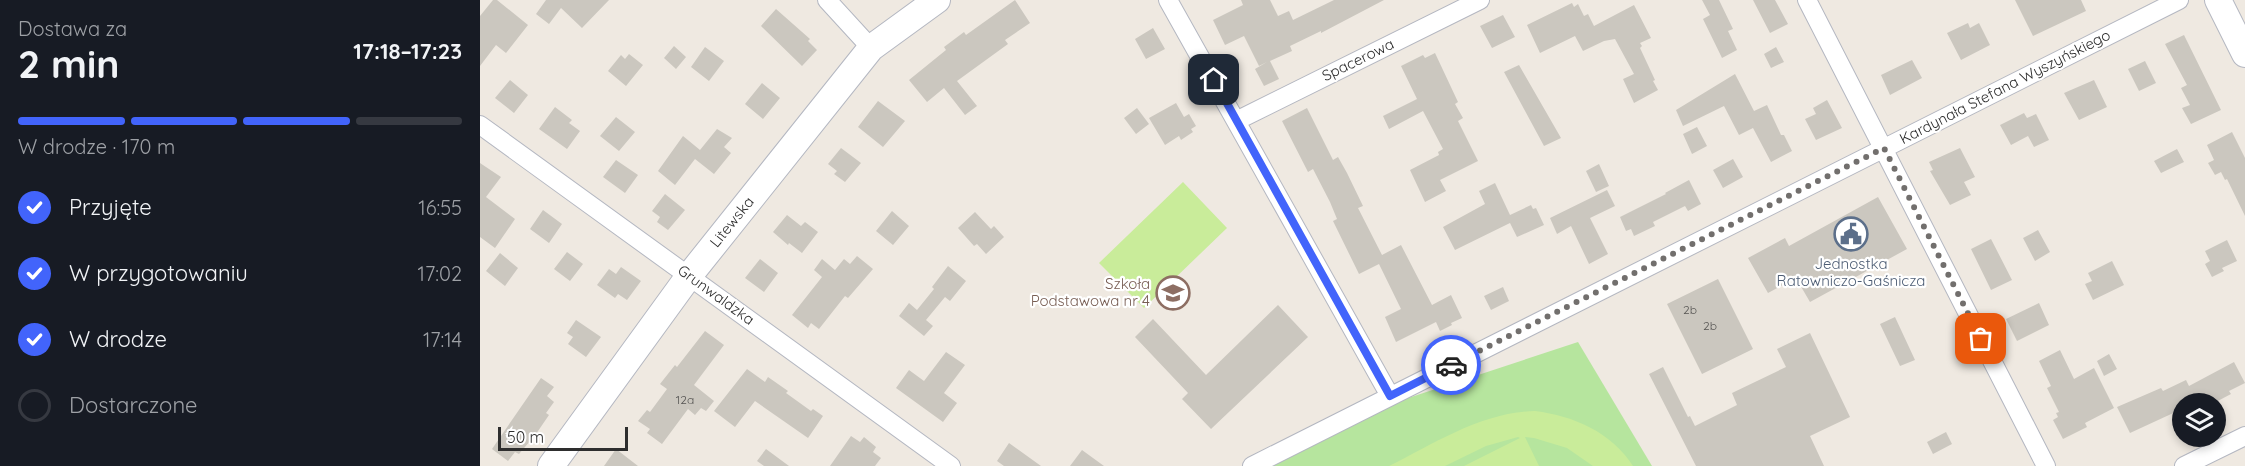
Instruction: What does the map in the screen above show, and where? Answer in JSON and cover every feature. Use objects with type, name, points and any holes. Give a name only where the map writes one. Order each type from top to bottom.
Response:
[{"type":"main road","name":"Litewska","points":[[551,466],[689,276],[871,48],[937,0]]},
{"type":"main road","points":[[2218,0],[2245,54]]},
{"type":"street","points":[[827,0],[871,48]]},
{"type":"street","points":[[1168,0],[1390,396]]},
{"type":"street","name":"Spacerowa","points":[[1236,121],[1480,0]]},
{"type":"street","points":[[1807,0],[2046,466]]},
{"type":"street","name":"Kardynała Stefana Wyszyńskiego","points":[[1251,466],[2179,0]]},
{"type":"street","name":"Grunwaldzka","points":[[480,125],[951,466]]},
{"type":"street","points":[[2184,466],[2245,436]]},
{"type":"green space","points":[[1183,182],[1227,228],[1144,308],[1099,263]]},
{"type":"green space","points":[[1578,342],[1652,466],[1273,466],[1396,402]]},
{"type":"green space","points":[[1535,411],[1564,417],[1603,435],[1624,454],[1633,466],[1593,466],[1567,448],[1525,437],[1539,466],[1464,466],[1520,438],[1518,437],[1486,446],[1445,466],[1389,466],[1459,430],[1496,417]]},
{"type":"building","points":[[493,0],[497,0],[528,25],[506,53],[496,45],[480,66],[480,16]]},
{"type":"building","points":[[546,0],[609,0],[582,28],[561,8],[549,24],[536,14]]},
{"type":"building","points":[[1015,0],[1030,23],[1005,40],[1008,44],[957,81],[977,106],[965,115],[944,88],[927,102],[909,80],[946,50],[944,47],[964,32],[966,35]]},
{"type":"building","points":[[1241,0],[1270,0],[1278,16],[1289,11],[1293,20],[1334,0],[1384,0],[1321,33],[1321,31],[1290,46],[1292,51],[1270,61],[1279,79],[1264,86],[1255,69],[1267,62],[1259,66],[1244,36],[1225,45],[1213,20],[1243,5]]},
{"type":"building","points":[[1702,0],[1719,0],[1733,29],[1728,31],[1737,50],[1722,58],[1703,19],[1710,15]]},
{"type":"building","points":[[1753,0],[1775,0],[1788,24],[1770,33]]},
{"type":"building","points":[[2015,0],[2081,0],[2086,11],[2033,36]]},
{"type":"building","points":[[1572,3],[1574,7],[1578,4],[1584,16],[1588,14],[1594,26],[1634,5],[1651,38],[1640,43],[1642,46],[1640,48],[1658,90],[1634,103],[1623,79],[1634,74],[1615,39],[1604,41],[1583,51],[1575,36],[1540,53],[1527,25]]},
{"type":"building","points":[[776,9],[810,39],[808,41],[817,50],[802,66],[761,26]]},
{"type":"building","points":[[1503,15],[1515,37],[1492,48],[1480,26]]},
{"type":"building","points":[[1968,23],[1970,28],[1979,23],[1990,45],[1961,60],[1947,33]]},
{"type":"building","points":[[1153,28],[1165,49],[1146,59],[1135,39]]},
{"type":"building","points":[[2184,35],[2221,110],[2191,124],[2182,108],[2190,105],[2181,88],[2187,85],[2165,44]]},
{"type":"building","points":[[674,46],[686,57],[676,69],[664,58]]},
{"type":"building","points":[[705,47],[724,61],[709,81],[691,67]]},
{"type":"building","points":[[1776,47],[1784,62],[1771,68],[1764,54]]},
{"type":"building","points":[[1435,53],[1458,102],[1455,104],[1463,118],[1458,121],[1478,161],[1440,180],[1446,191],[1425,202],[1410,170],[1439,155],[1438,152],[1443,149],[1423,111],[1389,129],[1383,116],[1417,99],[1401,66],[1423,55],[1425,58]]},
{"type":"building","points":[[629,54],[643,65],[626,86],[608,71],[621,55],[625,59]]},
{"type":"building","points":[[1912,60],[1922,78],[1890,95],[1881,75]]},
{"type":"building","points":[[2145,61],[2156,83],[2139,91],[2128,69]]},
{"type":"building","points":[[1519,65],[1561,138],[1544,146],[1504,72]]},
{"type":"building","points":[[1735,74],[1754,111],[1767,105],[1781,135],[1784,135],[1792,151],[1771,162],[1753,128],[1739,135],[1724,106],[1683,126],[1676,110]]},
{"type":"building","points":[[510,80],[528,95],[514,113],[495,98]]},
{"type":"building","points":[[2094,80],[2107,107],[2079,120],[2064,93]]},
{"type":"building","points":[[762,83],[780,98],[763,119],[745,104]]},
{"type":"building","points":[[1827,100],[1842,128],[1816,140],[1805,119],[1816,114],[1813,108]]},
{"type":"building","points":[[878,101],[905,121],[883,147],[858,127]]},
{"type":"building","points":[[1176,103],[1184,117],[1189,114],[1196,126],[1191,129],[1193,132],[1181,140],[1179,136],[1165,145],[1149,118]]},
{"type":"building","points":[[555,107],[572,120],[569,123],[580,131],[567,149],[539,129]]},
{"type":"building","points":[[1137,108],[1149,124],[1136,134],[1124,118]]},
{"type":"building","points":[[1307,108],[1333,160],[1338,157],[1347,173],[1363,206],[1358,208],[1382,255],[1401,245],[1432,305],[1451,295],[1462,318],[1440,331],[1436,322],[1396,342],[1385,317],[1401,309],[1379,264],[1359,274],[1333,221],[1337,219],[1330,202],[1313,169],[1308,172],[1282,121]]},
{"type":"building","points":[[2024,113],[2027,118],[2036,114],[2049,140],[2034,147],[2028,136],[2011,145],[2000,125]]},
{"type":"building","points":[[616,117],[635,132],[619,151],[600,136]]},
{"type":"building","points":[[1697,127],[1707,146],[1692,154],[1683,134]]},
{"type":"building","points":[[717,129],[732,138],[724,147],[731,153],[714,174],[695,159],[675,185],[658,171],[683,136],[700,150]]},
{"type":"building","points":[[2232,132],[2245,158],[2245,216],[2227,179],[2225,180],[2221,172],[2215,175],[2208,163],[2214,160],[2207,145]]},
{"type":"building","points":[[841,148],[861,163],[845,182],[834,174],[837,171],[828,164]]},
{"type":"building","points":[[1960,148],[1975,177],[1964,182],[1971,195],[1950,205],[1930,171],[1933,170],[1929,162]]},
{"type":"building","points":[[2177,149],[2184,162],[2161,173],[2154,161]]},
{"type":"building","points":[[1733,159],[1743,177],[1723,188],[1713,170]]},
{"type":"building","points":[[616,160],[638,175],[625,193],[603,177]]},
{"type":"building","points":[[480,163],[501,177],[486,197],[515,219],[495,248],[480,237]]},
{"type":"building","points":[[1599,164],[1609,186],[1596,192],[1586,171]]},
{"type":"building","points":[[1689,180],[1701,204],[1688,211],[1685,206],[1653,222],[1655,226],[1634,236],[1631,229],[1626,231],[1620,217]]},
{"type":"building","points":[[1495,183],[1510,215],[1531,205],[1533,209],[1536,208],[1544,225],[1517,237],[1510,223],[1455,250],[1443,227],[1485,204],[1479,191]]},
{"type":"building","points":[[1607,190],[1615,206],[1590,218],[1608,254],[1589,264],[1571,226],[1557,234],[1550,218]]},
{"type":"building","points":[[665,194],[685,210],[668,230],[657,222],[660,217],[652,211]]},
{"type":"building","points":[[1878,197],[1907,249],[1810,302],[1796,278],[1768,293],[1748,258],[1785,238],[1789,246]]},
{"type":"building","points":[[543,210],[562,224],[549,243],[530,229]]},
{"type":"building","points":[[892,211],[909,226],[893,245],[876,231]]},
{"type":"building","points":[[975,212],[991,229],[994,226],[1004,237],[986,254],[977,244],[974,246],[958,228]]},
{"type":"building","points":[[787,215],[801,226],[805,222],[818,232],[802,253],[773,232]]},
{"type":"building","points":[[2038,230],[2050,252],[2035,261],[2023,238]]},
{"type":"building","points":[[1991,239],[2012,280],[1991,290],[1971,249]]},
{"type":"building","points":[[2227,240],[2237,261],[2222,268],[2224,271],[2212,277],[2205,264],[2210,261],[2205,251]]},
{"type":"building","points":[[567,252],[583,264],[570,281],[554,269]]},
{"type":"building","points":[[500,253],[518,268],[505,286],[486,271]]},
{"type":"building","points":[[857,256],[873,269],[848,298],[845,296],[819,329],[811,323],[808,328],[792,315],[822,277],[814,270],[822,259],[835,270],[844,259],[850,264]]},
{"type":"building","points":[[760,259],[778,273],[764,292],[745,278]]},
{"type":"building","points":[[2112,261],[2124,285],[2093,300],[2085,284],[2092,281],[2088,273]]},
{"type":"building","points":[[948,266],[966,281],[950,301],[945,297],[926,320],[933,326],[924,336],[899,316],[909,303],[917,310],[934,289],[932,287]]},
{"type":"building","points":[[621,267],[641,281],[627,300],[618,294],[615,298],[597,285],[609,269],[616,274]]},
{"type":"building","points":[[1718,279],[1753,349],[1702,374],[1667,304]]},
{"type":"building","points":[[1503,287],[1509,301],[1491,310],[1484,296]]},
{"type":"building","points":[[2039,303],[2049,325],[2017,341],[2006,319]]},
{"type":"building","points":[[1278,305],[1308,337],[1211,429],[1182,399],[1188,393],[1135,337],[1153,319],[1206,375]]},
{"type":"building","points":[[1895,317],[1915,360],[1900,366],[1880,324]]},
{"type":"building","points":[[576,320],[601,337],[586,357],[568,344],[573,337],[567,333]]},
{"type":"building","points":[[705,331],[724,345],[694,385],[714,401],[706,411],[701,408],[695,415],[688,409],[662,444],[647,433],[650,429],[638,421],[647,410],[650,412],[667,389],[660,384],[675,365],[677,367]]},
{"type":"building","points":[[1810,333],[1850,417],[1810,436],[1824,466],[1696,466],[1649,374],[1663,367],[1688,417],[1690,416],[1695,426],[1737,405],[1732,393],[1786,367],[1777,349]]},
{"type":"building","points":[[2060,350],[2074,379],[2094,368],[2114,408],[2085,423],[2087,427],[2063,439],[2053,420],[2058,417],[2056,413],[2059,412],[2047,388],[2051,386],[2039,361]]},
{"type":"building","points":[[946,352],[965,365],[944,393],[957,403],[943,422],[896,388],[909,370],[924,381]]},
{"type":"building","points":[[2109,354],[2117,369],[2104,376],[2097,361]]},
{"type":"building","points":[[2234,362],[2245,383],[2229,391],[2231,394],[2226,397],[2226,393],[2172,393],[2172,414],[2130,433],[2117,407],[2161,388],[2163,391],[2186,380],[2189,386]]},
{"type":"building","points":[[747,369],[765,382],[768,377],[811,411],[813,409],[823,416],[808,438],[755,401],[735,427],[714,411]]},
{"type":"building","points":[[541,378],[554,387],[547,396],[554,402],[546,413],[549,415],[519,454],[515,452],[508,461],[492,449]]},
{"type":"building","points":[[1946,432],[1952,444],[1933,454],[1927,442]]},
{"type":"building","points":[[851,436],[860,442],[864,437],[876,447],[873,452],[881,458],[875,466],[830,466]]},
{"type":"building","points":[[1009,443],[1041,466],[1004,466],[997,461]]},
{"type":"building","points":[[616,449],[638,466],[604,466]]},
{"type":"building","points":[[766,449],[789,466],[764,466],[757,461]]},
{"type":"building","points":[[1082,450],[1104,466],[1070,466]]},
{"type":"way so far","points":[[1451,365],[1884,148],[1981,339]]},
{"type":"place","name":"Jednostka Ratowniczo-Gaśnicza","points":[[1851,234]]},
{"type":"place","name":"Szkoła Podstawowa nr 4","points":[[1173,293]]},
{"type":"route","points":[[1214,80],[1390,396],[1451,365]]}]
